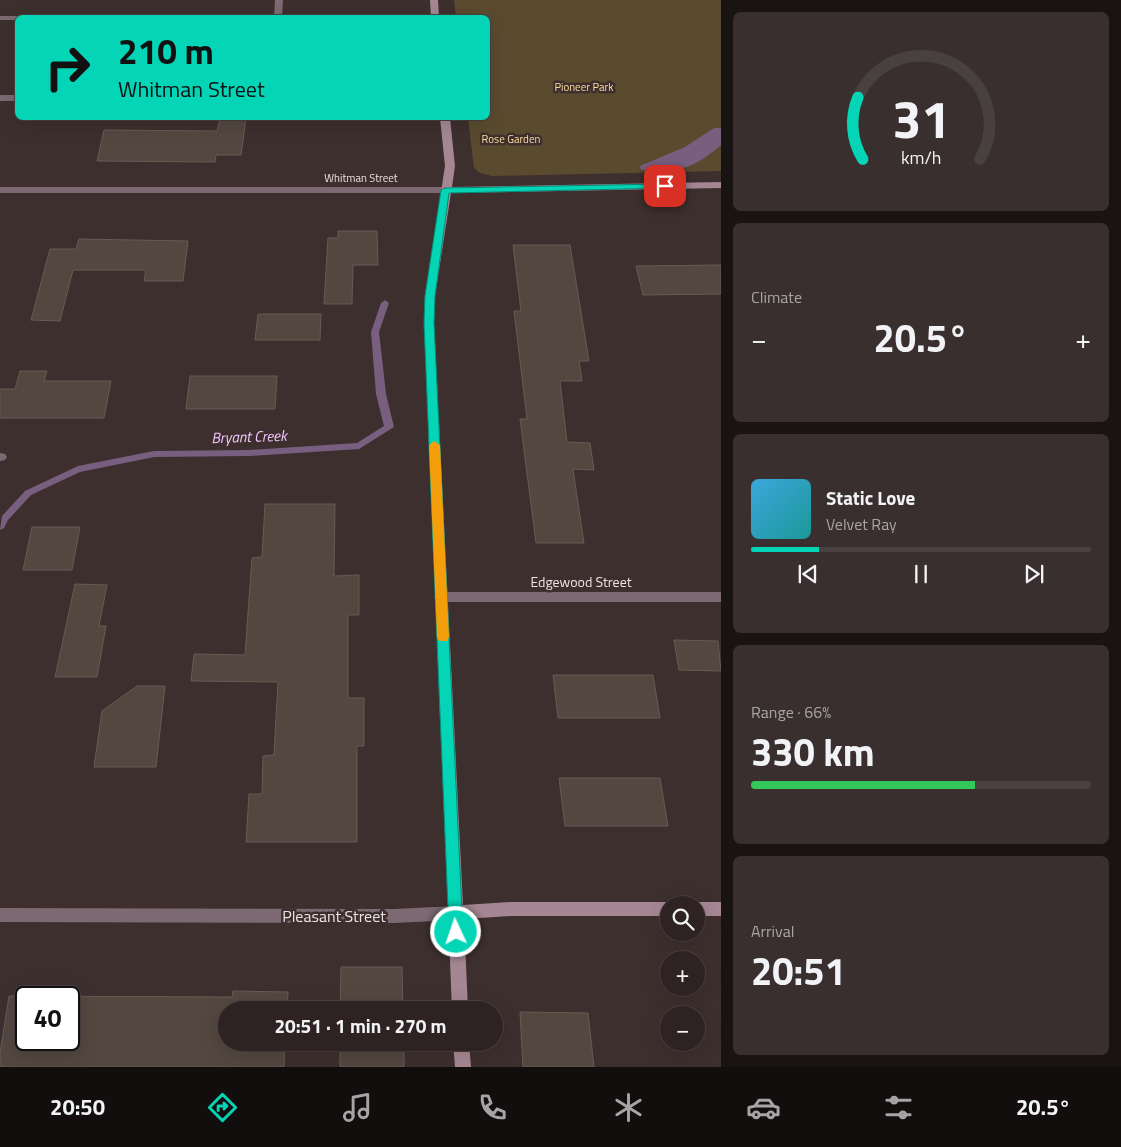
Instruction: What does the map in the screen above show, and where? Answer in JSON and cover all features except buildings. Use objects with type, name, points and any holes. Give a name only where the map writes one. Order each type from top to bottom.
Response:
[{"type":"street","points":[[278,15],[279,0]]},
{"type":"street","points":[[434,0],[435,15]]},
{"type":"street","points":[[0,18],[15,18]]},
{"type":"street","points":[[0,98],[15,98]]},
{"type":"street","points":[[445,120],[450,166],[430,296],[429,323],[460,1001]]},
{"type":"street","name":"Whitman Street","points":[[0,190],[445,190],[721,185]]},
{"type":"street","name":"Edgewood Street","points":[[441,597],[721,598]]},
{"type":"street","name":"Pleasant Street","points":[[0,915],[394,916],[511,909],[660,909]]},
{"type":"street","points":[[705,909],[721,909]]},
{"type":"street","points":[[462,1051],[463,1067]]},
{"type":"green space","name":"Pioneer Park","points":[[454,0],[721,0],[721,171],[492,176],[480,173],[474,168],[468,120],[490,120],[490,15],[456,15]]},
{"type":"shaded area","points":[[714,128],[721,128],[721,145],[701,160],[684,168],[641,170],[640,166],[685,147]]},
{"type":"waterway","name":"Bryant Creek","points":[[0,526],[28,493],[78,469],[154,454],[249,453],[359,446],[389,427],[381,394],[375,332],[385,303]]},
{"type":"slow traffic","points":[[434,445],[443,637]]},
{"type":"route","points":[[456,932],[429,323],[430,296],[445,190],[665,186]]},
{"type":"park label","name":"Rose Garden","points":[[511,139]]}]
